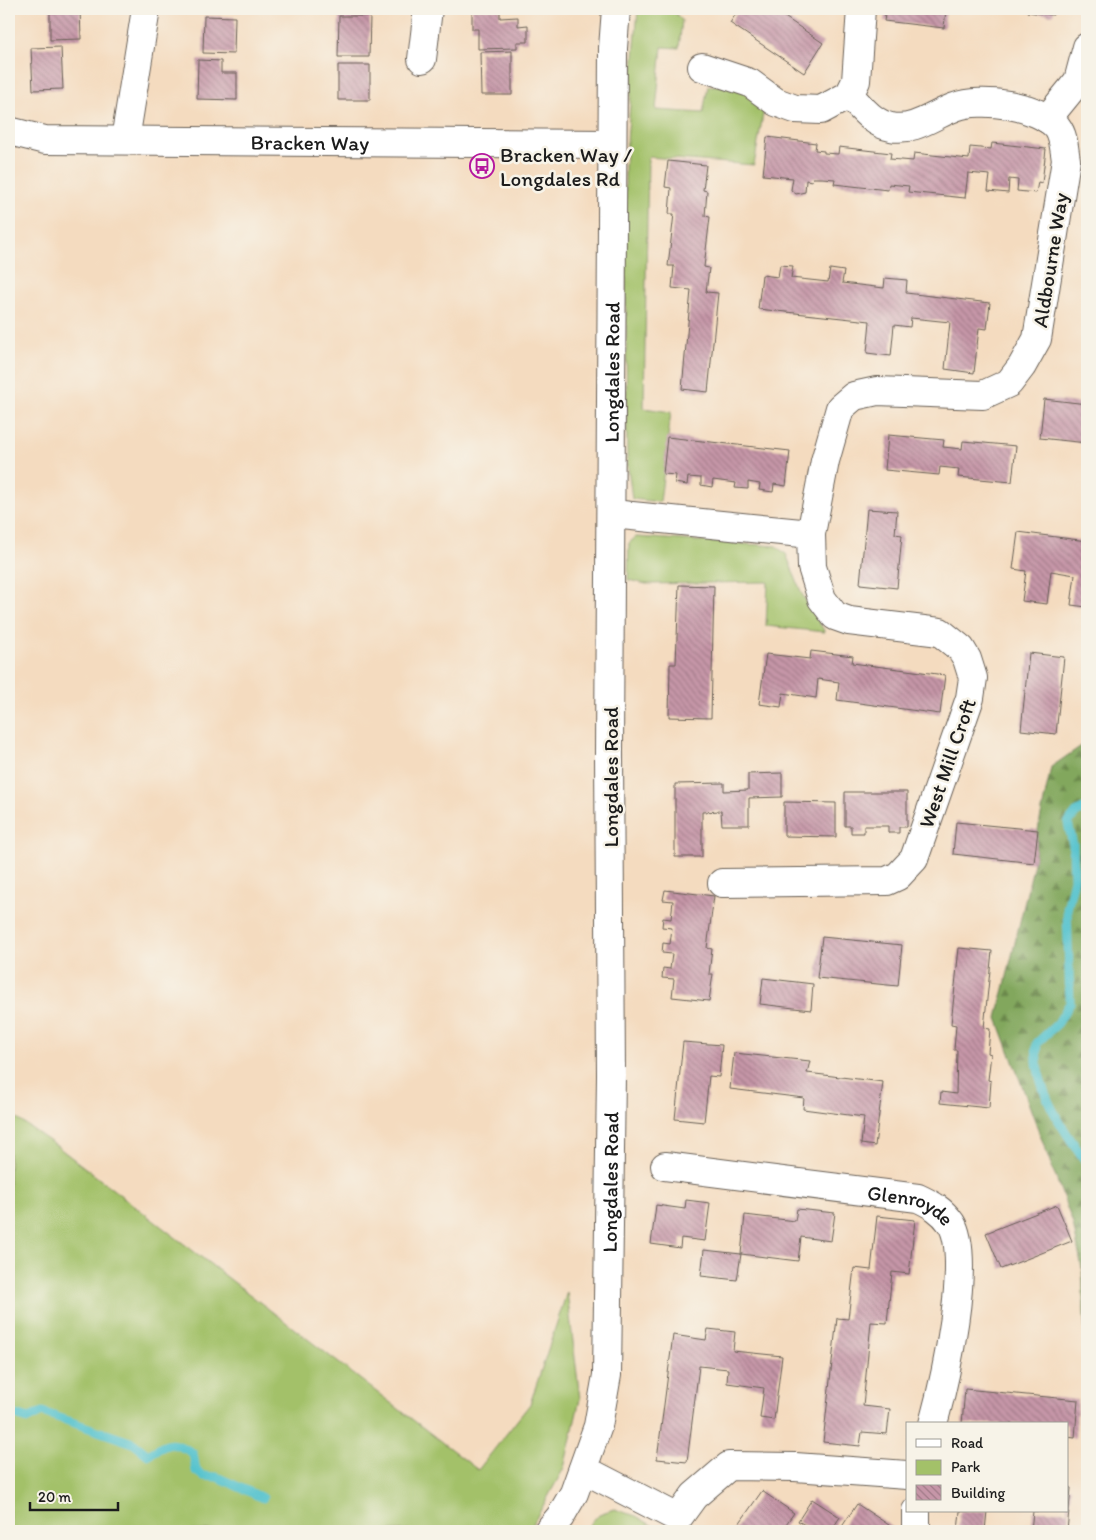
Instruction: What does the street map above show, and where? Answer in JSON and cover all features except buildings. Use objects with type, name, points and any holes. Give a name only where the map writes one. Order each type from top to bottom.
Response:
[{"type":"street","points":[[125,140],[146,9]]},
{"type":"street","points":[[422,59],[428,9]]},
{"type":"street","name":"Longdales Road","points":[[548,1531],[560,1517],[574,1493],[598,1426],[607,1375],[611,1075],[609,743],[612,514],[612,48],[616,9]]},
{"type":"street","points":[[702,67],[750,84],[776,102],[795,109],[821,110],[849,95],[856,81],[861,9]]},
{"type":"street","points":[[849,95],[874,121],[892,128],[903,128],[921,123],[956,106],[970,103],[1010,105],[1047,119],[1078,81],[1087,47]]},
{"type":"street","name":"Aldbourne Way","points":[[811,534],[825,461],[840,408],[854,396],[877,392],[983,395],[1009,383],[1022,366],[1037,339],[1066,160],[1060,131],[1047,119]]},
{"type":"street","name":"Bracken Way","points":[[9,131],[45,140],[612,144]]},
{"type":"street","points":[[612,514],[811,534]]},
{"type":"street","name":"West Mill Croft","points":[[722,883],[887,881],[898,876],[914,859],[970,698],[973,678],[967,659],[961,650],[940,632],[848,621],[835,616],[827,608],[817,588],[812,567],[811,534]]},
{"type":"street","name":"Glenroyde","points":[[664,1166],[918,1198],[935,1206],[951,1223],[956,1236],[959,1253],[959,1277],[951,1338],[933,1422]]},
{"type":"street","points":[[583,1469],[674,1525],[701,1489],[729,1466],[795,1467],[906,1475]]},
{"type":"street","points":[[916,1512],[916,1531]]},
{"type":"green space","points":[[638,9],[671,9],[682,20],[679,48],[662,47],[656,110],[703,113],[708,86],[733,87],[751,97],[764,109],[754,165],[648,157],[644,408],[671,412],[660,502],[632,499],[627,460],[625,165]]},
{"type":"green space","points":[[636,537],[776,546],[786,554],[802,594],[825,632],[766,626],[768,582],[646,584],[628,580],[629,543]]},
{"type":"green space","points":[[1087,742],[1087,1385],[1082,1269],[1073,1224],[997,1018],[1034,863],[1038,830],[1051,767]]},
{"type":"green space","points":[[9,1113],[58,1147],[478,1470],[530,1404],[567,1292],[580,1399],[564,1468],[529,1531],[9,1531]]},
{"type":"green space","points":[[614,1509],[636,1516],[653,1526],[653,1531],[584,1531],[599,1514]]},
{"type":"waterway","points":[[1087,807],[1076,813],[1068,823],[1073,845],[1074,879],[1067,909],[1070,1003],[1058,1023],[1037,1043],[1039,1075],[1044,1091],[1059,1122],[1087,1163]]},
{"type":"waterway","points":[[9,1413],[28,1419],[42,1412],[133,1443],[148,1455],[161,1447],[175,1444],[193,1453],[196,1471],[203,1476],[217,1477],[263,1498]]},
{"type":"place","name":"Bracken Way / Longdales Rd","points":[[482,166]]}]
